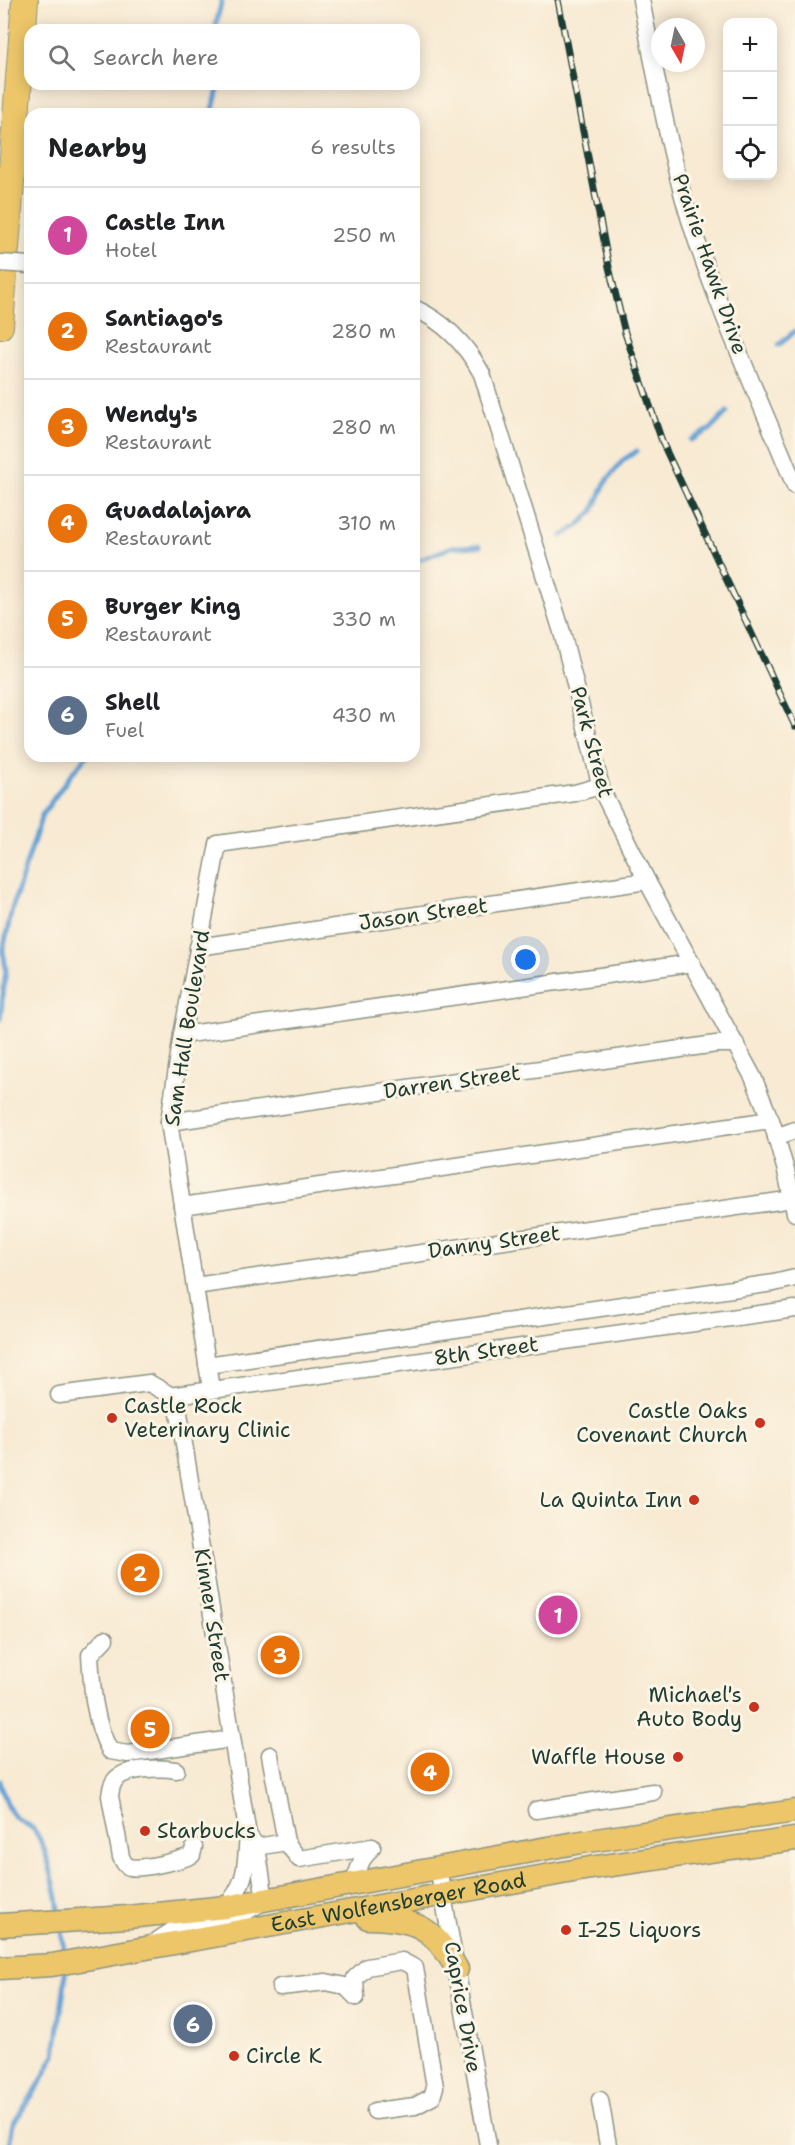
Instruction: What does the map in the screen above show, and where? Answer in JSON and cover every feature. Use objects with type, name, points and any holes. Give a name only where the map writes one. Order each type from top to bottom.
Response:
[{"type":"highway","points":[[0,326],[25,0]]},
{"type":"main road","name":"East Wolfensberger Road","points":[[0,1925],[128,1917],[226,1907],[575,1843],[795,1811]]},
{"type":"main road","name":"East Wolfensberger Road","points":[[0,1968],[52,1965],[590,1868],[795,1839]]},
{"type":"main road","points":[[304,1920],[388,1918],[416,1924],[438,1939],[457,1969]]},
{"type":"street","name":"Prairie Hawk Drive","points":[[641,0],[675,164],[687,210],[713,287],[795,486]]},
{"type":"street","points":[[0,263],[24,265]]},
{"type":"street","name":"Park Street","points":[[420,312],[452,332],[473,358],[482,374],[562,632],[600,786],[647,881],[753,1077],[771,1120],[794,1206]]},
{"type":"street","name":"Sam Hall Boulevard","points":[[211,1389],[169,1122],[182,1035],[218,844],[575,793],[600,786]]},
{"type":"street","name":"Jason Street","points":[[198,947],[647,881]]},
{"type":"street","points":[[182,1035],[692,963]]},
{"type":"street","name":"Darren Street","points":[[169,1122],[717,1044],[736,1044]]},
{"type":"street","points":[[182,1206],[771,1120]]},
{"type":"street","points":[[776,1137],[795,1130]]},
{"type":"street","name":"Danny Street","points":[[195,1286],[794,1206]]},
{"type":"street","points":[[207,1365],[762,1285],[795,1278]]},
{"type":"street","name":"8th Street","points":[[177,1397],[211,1389],[795,1309]]},
{"type":"street","points":[[59,1395],[149,1383],[177,1397]]},
{"type":"street","name":"Kinner Street","points":[[177,1397],[232,1739],[265,1901]]},
{"type":"street","points":[[105,1639],[90,1655],[92,1685],[100,1733],[110,1751],[136,1753],[232,1739]]},
{"type":"street","points":[[270,1755],[286,1842],[299,1859],[372,1847],[362,1860],[353,1884]]},
{"type":"street","points":[[176,1770],[164,1767],[123,1773],[115,1780],[110,1796],[120,1857],[129,1867],[137,1867],[184,1859],[192,1855],[194,1847]]},
{"type":"street","points":[[536,1810],[653,1792]]},
{"type":"street","points":[[252,1841],[286,1842]]},
{"type":"street","name":"Kinner Street","points":[[226,1907],[238,1893],[244,1880],[252,1841]]},
{"type":"street","name":"Caprice Drive","points":[[438,1868],[488,2145]]},
{"type":"street","points":[[135,1951],[172,1931],[225,1923],[265,1901]]},
{"type":"street","points":[[280,1987],[326,1982],[345,1986],[356,1997],[355,1978],[367,1967],[402,1961],[415,1968],[435,2087],[432,2097],[415,2106],[375,2111]]},
{"type":"street","points":[[600,2100],[608,2145]]},
{"type":"waterway","points":[[216,24],[222,0]]},
{"type":"waterway","points":[[213,108],[218,90]]},
{"type":"waterway","points":[[779,345],[795,331]]},
{"type":"waterway","points":[[691,440],[711,429],[727,412]]},
{"type":"waterway","points":[[562,536],[578,526],[593,511],[605,483],[623,460],[637,451]]},
{"type":"waterway","points":[[420,560],[452,547],[480,546]]},
{"type":"waterway","points":[[0,1020],[6,969],[3,950],[12,909],[42,815],[82,762]]},
{"type":"waterway","points":[[0,1781],[6,1800],[16,1818],[34,1830],[39,1837],[54,1883],[60,1915]]},
{"type":"waterway","points":[[62,1927],[64,1957]]},
{"type":"waterway","points":[[9,2145],[13,2124],[39,2085],[55,2055],[65,1969]]},
{"type":"railway","points":[[558,0],[609,267],[625,333],[663,444],[795,726]]},
{"type":"place","name":"Castle Rock Veterinary Clinic","points":[[112,1418]]},
{"type":"place","name":"Castle Oaks Covenant Church","points":[[760,1423]]},
{"type":"place","name":"La Quinta Inn","points":[[694,1500]]},
{"type":"place","name":"Santiago's","points":[[140,1573]]},
{"type":"place","name":"Castle Inn","points":[[558,1615]]},
{"type":"place","name":"Wendy's","points":[[280,1655]]},
{"type":"place","name":"Michael's Auto Body","points":[[754,1707]]},
{"type":"place","name":"Burger King","points":[[150,1729]]},
{"type":"place","name":"Waffle House","points":[[678,1757]]},
{"type":"place","name":"Guadalajara","points":[[430,1772]]},
{"type":"place","name":"Starbucks","points":[[145,1831]]},
{"type":"place","name":"I-25 Liquors","points":[[566,1930]]},
{"type":"place","name":"Shell","points":[[193,2024]]},
{"type":"place","name":"Circle K","points":[[234,2056]]}]
